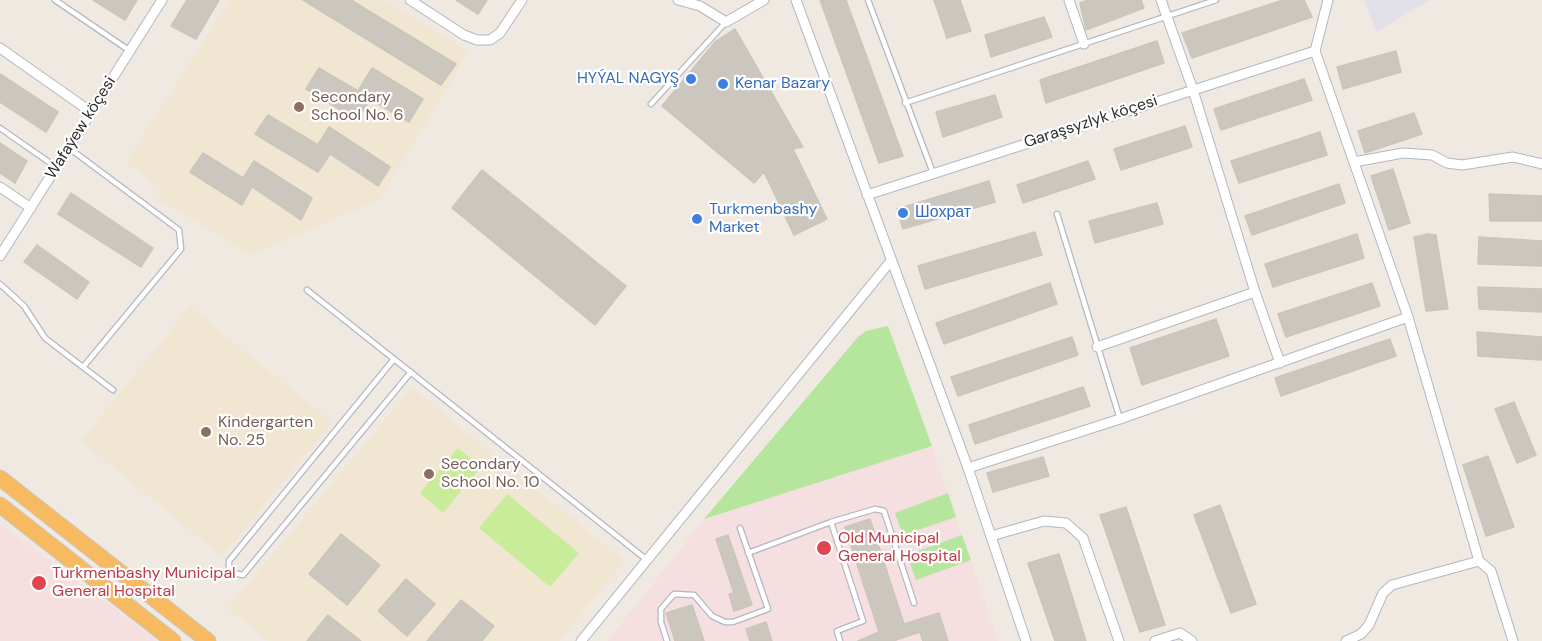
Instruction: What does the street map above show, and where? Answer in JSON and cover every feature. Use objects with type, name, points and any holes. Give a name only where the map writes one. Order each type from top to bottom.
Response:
[{"type":"highway","points":[[0,478],[208,641]]},
{"type":"highway","points":[[0,505],[173,641]]},
{"type":"highway","points":[[115,595],[128,578]]},
{"type":"street","name":"Wafaýew köçesi","points":[[0,256],[162,0]]},
{"type":"street","points":[[410,0],[464,35],[477,40],[490,40],[500,33],[522,0]]},
{"type":"street","points":[[678,0],[700,6],[726,22],[764,0]]},
{"type":"street","points":[[796,0],[890,262],[968,468],[1026,641]]},
{"type":"street","points":[[1069,0],[1084,44]]},
{"type":"street","points":[[1161,0],[1280,363]]},
{"type":"street","points":[[1328,0],[1315,51],[1408,317],[1479,561],[1491,572],[1513,641]]},
{"type":"street","points":[[0,48],[92,112]]},
{"type":"street","name":"Garaşsyzlyk köçesi","points":[[867,195],[1315,51]]},
{"type":"street","points":[[1354,162],[1403,153],[1432,155],[1447,163],[1462,165],[1513,157],[1542,164]]},
{"type":"street","points":[[0,187],[31,208]]},
{"type":"street","points":[[581,641],[890,262]]},
{"type":"street","points":[[1097,346],[1255,292]]},
{"type":"street","points":[[968,468],[1120,419],[1408,317]]},
{"type":"street","points":[[991,536],[1044,521],[1066,523],[1083,538],[1119,641]]},
{"type":"street","points":[[1346,641],[1361,634],[1369,625],[1383,593],[1392,585],[1479,561]]},
{"type":"street","points":[[1155,641],[1180,633],[1192,641]]},
{"type":"lane","points":[[55,0],[130,51]]},
{"type":"lane","points":[[868,0],[933,173]]},
{"type":"lane","points":[[905,103],[1216,0]]},
{"type":"lane","points":[[651,104],[726,22]]},
{"type":"lane","points":[[0,128],[56,167]]},
{"type":"lane","points":[[69,148],[179,230],[180,249],[84,366]]},
{"type":"lane","points":[[1057,214],[1120,419]]},
{"type":"lane","points":[[0,284],[24,306],[45,338],[113,390]]},
{"type":"lane","points":[[308,290],[647,561]]},
{"type":"lane","points":[[394,359],[229,561],[230,572],[243,575],[411,372]]},
{"type":"lane","points":[[748,553],[831,522],[874,509],[884,511],[914,603]]},
{"type":"lane","points":[[831,522],[863,621],[837,631],[840,641]]},
{"type":"lane","points":[[666,641],[661,622],[661,609],[674,594],[694,595],[712,616],[725,622],[734,622],[768,609],[740,528]]},
{"type":"shaded area","name":"Secondary School No. 6","points":[[230,0],[385,0],[469,52],[380,199],[251,255],[158,198],[162,189],[126,162]]},
{"type":"shaded area","points":[[1364,0],[1430,0],[1376,32]]},
{"type":"shaded area","name":"Kindergarten No. 25","points":[[190,307],[332,422],[222,556],[81,441]]},
{"type":"shaded area","name":"Secondary School No. 10","points":[[412,388],[624,561],[559,641],[269,641],[228,608]]},
{"type":"shaded area","name":"Old Municipal General Hospital","points":[[932,446],[998,641],[608,641],[704,519]]},
{"type":"shaded area","name":"Turkmenbashy Municipal General Hospital","points":[[0,524],[158,641],[0,641]]},
{"type":"green space","points":[[888,326],[932,446],[704,519],[858,337],[866,331]]},
{"type":"green space","points":[[458,448],[481,467],[443,513],[420,493]]},
{"type":"green space","points":[[948,493],[956,517],[903,535],[895,513]]},
{"type":"green space","points":[[507,494],[579,553],[550,587],[479,528]]},
{"type":"green space","points":[[962,535],[971,560],[916,580],[907,555]]},
{"type":"building","points":[[93,0],[137,0],[125,20]]},
{"type":"building","points":[[187,0],[219,0],[196,39],[171,26]]},
{"type":"building","points":[[303,0],[351,0],[456,64],[441,85]]},
{"type":"building","points":[[456,0],[487,0],[478,14]]},
{"type":"building","points":[[820,0],[846,0],[903,156],[879,163]]},
{"type":"building","points":[[934,0],[960,0],[971,31],[947,38]]},
{"type":"building","points":[[1088,0],[1141,0],[1144,8],[1086,30],[1080,3]]},
{"type":"building","points":[[1283,0],[1304,0],[1312,17],[1192,58],[1182,33]]},
{"type":"building","points":[[1044,17],[1052,37],[991,57],[985,35]]},
{"type":"building","name":"Kenar Bazary","points":[[735,29],[803,147],[793,149],[827,219],[794,235],[764,172],[754,183],[662,106],[715,42]]},
{"type":"building","points":[[1157,41],[1164,63],[1046,103],[1040,80]]},
{"type":"building","points":[[1396,51],[1401,72],[1343,89],[1337,67]]},
{"type":"building","points":[[319,68],[358,91],[372,68],[423,99],[409,122],[370,99],[357,120],[306,89]]},
{"type":"building","points":[[0,74],[58,112],[46,132],[0,102]]},
{"type":"building","points":[[1304,79],[1312,100],[1221,130],[1214,109]]},
{"type":"building","points":[[995,95],[1002,117],[943,137],[936,112]]},
{"type":"building","points":[[1414,113],[1422,134],[1365,153],[1358,131]]},
{"type":"building","points":[[268,115],[318,145],[329,127],[390,167],[378,186],[330,154],[318,172],[255,134]]},
{"type":"building","points":[[1185,126],[1192,147],[1121,170],[1114,149]]},
{"type":"building","points":[[1320,132],[1327,155],[1239,183],[1231,161]]},
{"type":"building","points":[[0,143],[27,161],[15,183],[0,173]]},
{"type":"building","points":[[203,153],[243,178],[254,161],[312,198],[301,220],[252,187],[242,205],[190,172]]},
{"type":"building","points":[[1088,161],[1095,179],[1023,203],[1017,185]]},
{"type":"building","points":[[1393,169],[1410,223],[1389,230],[1371,176]]},
{"type":"building","points":[[482,170],[626,286],[595,325],[452,208]]},
{"type":"building","points":[[989,181],[995,202],[903,229],[897,209]]},
{"type":"building","points":[[1339,184],[1345,203],[1252,235],[1245,216]]},
{"type":"building","points":[[71,193],[153,248],[141,267],[58,214]]},
{"type":"building","points":[[1489,194],[1542,196],[1542,221],[1490,221]]},
{"type":"building","points":[[1157,203],[1163,224],[1095,243],[1089,221]]},
{"type":"building","points":[[1035,232],[1042,255],[925,289],[918,266]]},
{"type":"building","points":[[1357,234],[1364,258],[1273,287],[1265,264]]},
{"type":"building","points":[[1436,235],[1448,309],[1426,311],[1414,237]]},
{"type":"building","points":[[1479,237],[1542,241],[1542,266],[1478,264]]},
{"type":"building","points":[[37,245],[89,282],[77,299],[24,262]]},
{"type":"building","points":[[1050,283],[1057,304],[944,344],[936,323]]},
{"type":"building","points":[[1372,283],[1380,306],[1286,337],[1278,314]]},
{"type":"building","points":[[1478,287],[1542,289],[1542,312],[1479,309]]},
{"type":"building","points":[[1216,319],[1229,356],[1142,385],[1130,348]]},
{"type":"building","points":[[1477,332],[1542,337],[1542,360],[1478,356]]},
{"type":"building","points":[[1072,337],[1078,355],[958,396],[951,377]]},
{"type":"building","points":[[1390,339],[1396,356],[1281,396],[1275,378]]},
{"type":"building","points":[[1083,387],[1090,406],[975,444],[969,425]]},
{"type":"building","points":[[1514,402],[1536,455],[1517,463],[1495,409]]},
{"type":"building","points":[[1488,456],[1514,527],[1486,536],[1463,465]]},
{"type":"building","points":[[1043,457],[1049,476],[993,492],[987,473]]},
{"type":"building","points":[[1220,505],[1256,604],[1231,613],[1194,515]]},
{"type":"building","points":[[1126,507],[1165,625],[1140,632],[1100,515]]},
{"type":"building","points":[[870,519],[904,624],[939,613],[948,641],[923,641],[920,632],[893,641],[858,641],[879,632],[845,527]]},
{"type":"building","points":[[341,534],[380,565],[347,605],[309,574]]},
{"type":"building","points":[[728,535],[752,605],[734,611],[729,594],[734,593],[716,539]]},
{"type":"building","points":[[1059,554],[1086,641],[1055,641],[1028,563]]},
{"type":"building","points":[[406,579],[435,604],[407,636],[378,611]]},
{"type":"building","points":[[461,600],[494,626],[482,641],[427,641]]},
{"type":"building","points":[[692,605],[704,641],[675,641],[666,613]]},
{"type":"building","points":[[328,615],[361,641],[307,641]]},
{"type":"building","points":[[766,622],[772,641],[750,641],[746,629]]},
{"type":"place","name":"HYÝAL NAGYŞ","points":[[691,79]]},
{"type":"place","name":"Kenar Bazary","points":[[723,84]]},
{"type":"place","name":"Secondary School No. 6","points":[[299,107]]},
{"type":"place","name":"Шохрат","points":[[903,213]]},
{"type":"place","name":"Turkmenbashy Market","points":[[697,219]]},
{"type":"place","name":"Kindergarten No. 25","points":[[206,432]]},
{"type":"place","name":"Secondary School No. 10","points":[[429,474]]},
{"type":"place","name":"Old Municipal General Hospital","points":[[824,548]]},
{"type":"place","name":"Turkmenbashy Municipal General Hospital","points":[[39,583]]}]
